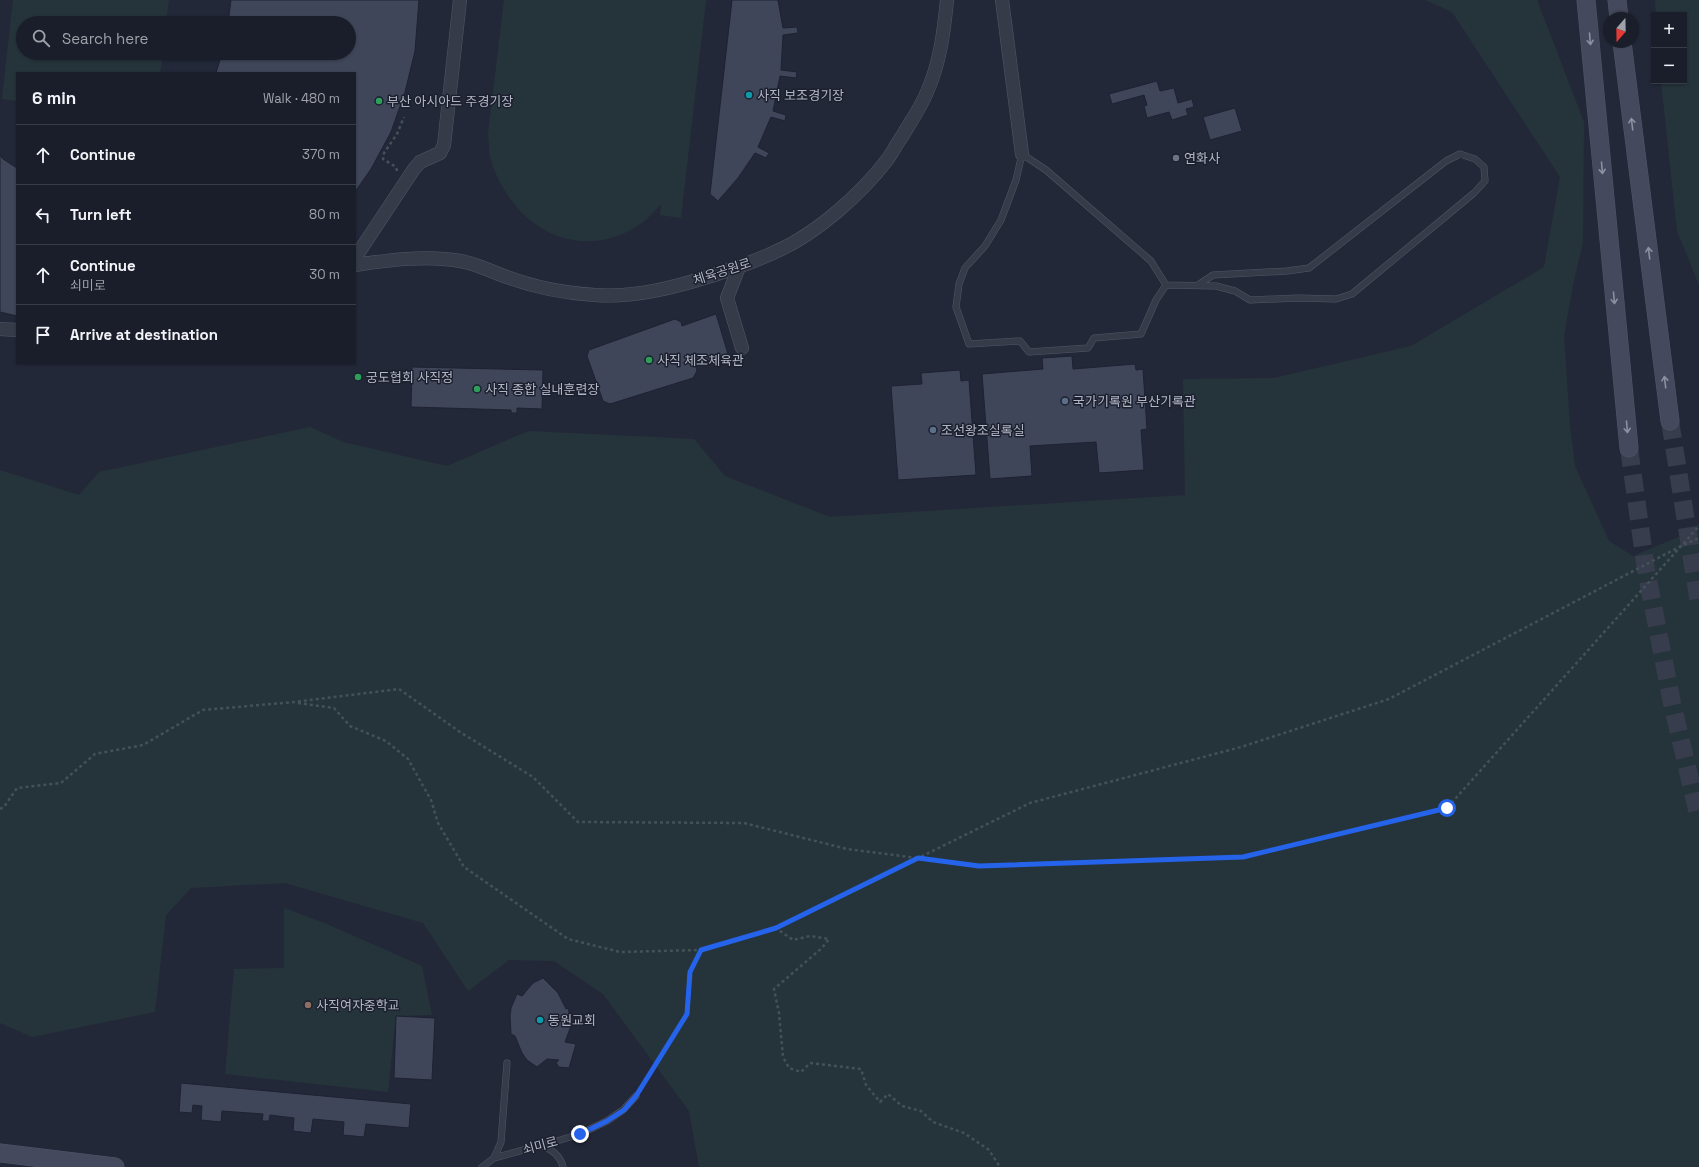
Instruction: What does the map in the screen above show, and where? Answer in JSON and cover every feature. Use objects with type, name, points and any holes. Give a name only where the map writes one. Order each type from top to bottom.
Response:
[{"type":"main road","points":[[1586,0],[1628,448]]},
{"type":"main road","points":[[1617,0],[1618,12]]},
{"type":"main road","points":[[1623,48],[1670,421]]},
{"type":"main road","points":[[0,1153],[115,1167]]},
{"type":"street","points":[[356,256],[414,169],[420,162],[440,153],[444,145],[460,0]]},
{"type":"street","name":"체육공원로","points":[[356,265],[382,261],[429,259],[461,261],[535,287],[568,293],[598,295],[632,293],[668,288],[739,267],[779,251],[810,233],[865,186],[887,160],[927,92],[938,58],[947,0]]},
{"type":"street","points":[[1002,0],[1022,154]]},
{"type":"street","points":[[739,267],[727,298],[742,348]]},
{"type":"street","points":[[0,329],[16,330]]},
{"type":"lane","points":[[1022,154],[1046,170],[1151,260],[1166,285],[1156,300],[1141,334],[1094,338],[1088,348],[1029,352],[1020,341],[969,344],[956,307],[959,284],[965,268],[984,246],[1001,220],[1016,180],[1022,154]]},
{"type":"lane","points":[[1166,285],[1216,286],[1235,291],[1250,300],[1298,298],[1336,299],[1352,294],[1474,193],[1485,181],[1484,167],[1475,159],[1460,154],[1446,161],[1309,268],[1287,271],[1213,275],[1198,285]]},
{"type":"lane","points":[[494,1158],[501,1142],[507,1063]]},
{"type":"lane","name":"쇠미로","points":[[482,1167],[494,1158],[580,1134],[607,1121],[624,1110],[636,1096]]},
{"type":"lane","points":[[541,1145],[554,1151],[563,1167]]},
{"type":"path","points":[[397,174],[396,167],[383,159],[384,153],[397,134],[404,117]]},
{"type":"path","points":[[0,808],[4,807],[17,788],[60,783],[95,754],[143,745],[203,710],[294,702],[399,689],[460,732],[533,777],[578,822],[744,824],[847,849],[979,866],[1243,857],[1447,808],[1699,526]]},
{"type":"path","points":[[294,702],[334,708],[350,726],[386,741],[408,759],[431,800],[438,823],[464,867],[568,939],[620,952],[701,950],[776,928],[1030,803],[1240,747],[1389,699],[1699,538]]},
{"type":"path","points":[[776,928],[793,940],[810,936],[830,939],[822,948],[774,990],[779,1013],[783,1057],[789,1068],[802,1072],[810,1063],[861,1069],[866,1085],[880,1102],[888,1094],[902,1106],[920,1111],[933,1122],[964,1133],[989,1150],[1000,1167]]},
{"type":"path","points":[[636,1096],[687,1014],[690,972],[701,950]]},
{"type":"shaded area","points":[[13,0],[169,0],[167,16],[16,16],[16,60],[162,60],[160,72],[16,72],[16,101],[2,99]]},
{"type":"shaded area","points":[[504,0],[706,0],[681,218],[660,215],[661,204],[642,223],[617,236],[600,240],[582,241],[566,238],[549,232],[534,223],[509,197],[493,167],[490,156],[488,134]]},
{"type":"shaded area","points":[[1425,0],[1537,0],[1584,122],[1583,242],[1573,285],[1564,336],[1570,427],[1575,466],[1609,541],[1633,556],[1688,533],[1699,523],[1699,1167],[699,1167],[689,1111],[603,994],[554,961],[509,960],[468,991],[423,923],[285,883],[191,888],[166,915],[155,1012],[32,1037],[0,1023],[0,470],[79,495],[99,472],[310,427],[343,442],[447,466],[528,431],[694,439],[725,476],[830,517],[1185,495],[1183,379],[1274,378],[1411,346],[1544,267],[1560,177],[1452,12]]},
{"type":"shaded area","points":[[1655,0],[1699,0],[1699,285],[1677,231],[1661,84],[1687,84],[1687,12],[1656,12]]},
{"type":"shaded area","points":[[284,908],[327,924],[422,966],[432,1015],[396,1016],[388,1092],[225,1074],[234,969],[284,968]]},
{"type":"building","name":"부산 아시아드 주경기장","points":[[231,0],[419,0],[415,51],[405,92],[391,132],[371,169],[356,191],[356,72],[216,72],[220,60],[356,60],[356,16],[229,16]]},
{"type":"building","name":"사직 보조경기장","points":[[732,0],[778,0],[783,28],[797,27],[798,33],[783,35],[781,70],[797,72],[796,78],[780,76],[773,111],[786,115],[785,121],[771,117],[758,147],[769,153],[766,158],[755,153],[738,178],[718,201],[710,194]]},
{"type":"building","points":[[1157,81],[1160,91],[1174,88],[1178,103],[1192,99],[1194,107],[1186,109],[1188,115],[1172,120],[1169,112],[1147,118],[1144,106],[1147,105],[1144,95],[1112,104],[1109,94]]},
{"type":"building","points":[[1235,108],[1242,131],[1210,140],[1203,117]]},
{"type":"building","points":[[0,155],[3,159],[16,167],[16,316],[0,312]]},
{"type":"building","name":"사직 체조체육관","points":[[716,314],[728,354],[696,365],[697,371],[693,378],[610,404],[603,401],[587,356],[589,350],[675,319],[681,322],[682,326]]},
{"type":"building","name":"국가기록원 부산기록관","points":[[1072,356],[1073,369],[1135,364],[1136,370],[1143,369],[1147,429],[1141,430],[1144,470],[1099,473],[1096,442],[1030,446],[1032,476],[990,479],[982,374],[1043,369],[1042,358]]},
{"type":"building","name":"사직 종합 실내훈련장","points":[[412,367],[543,370],[542,409],[517,408],[517,413],[511,413],[511,410],[411,407]]},
{"type":"building","name":"조선왕조실록실","points":[[960,370],[961,381],[969,380],[976,475],[898,480],[891,386],[922,384],[921,373]]},
{"type":"building","name":"동원교회","points":[[543,978],[558,993],[566,1009],[568,1008],[572,1023],[565,1042],[576,1044],[569,1068],[559,1067],[556,1063],[559,1060],[547,1059],[537,1067],[527,1060],[522,1053],[515,1036],[511,1034],[511,1008],[517,994],[522,996],[533,983]]},
{"type":"building","points":[[396,1016],[435,1018],[432,1080],[394,1078]]},
{"type":"building","points":[[181,1083],[411,1104],[409,1128],[366,1124],[364,1137],[343,1135],[344,1122],[313,1119],[311,1133],[293,1131],[294,1118],[270,1115],[269,1121],[262,1121],[263,1114],[222,1111],[221,1122],[201,1120],[202,1106],[193,1105],[192,1113],[179,1112]]},
{"type":"tunnel","points":[[1670,421],[1699,603]]},
{"type":"tunnel","points":[[1629,448],[1646,570],[1672,703],[1699,818]]},
{"type":"place","name":"사직 보조경기장","points":[[749,95]]},
{"type":"place","name":"부산 아시아드 주경기장","points":[[379,101]]},
{"type":"place","name":"연화사","points":[[1176,158]]},
{"type":"place","name":"사직 체조체육관","points":[[649,360]]},
{"type":"place","name":"궁도협회 사직정","points":[[358,377]]},
{"type":"place","name":"사직 종합 실내훈련장","points":[[477,389]]},
{"type":"place","name":"국가기록원 부산기록관","points":[[1065,401]]},
{"type":"place","name":"조선왕조실록실","points":[[933,430]]},
{"type":"place","name":"사직여자중학교","points":[[308,1005]]},
{"type":"place","name":"동원교회","points":[[540,1020]]},
{"type":"route","points":[[580,1134],[607,1121],[624,1110],[636,1096],[687,1014],[690,972],[701,950],[776,928],[918,858],[979,866],[1243,857],[1447,808]]}]
